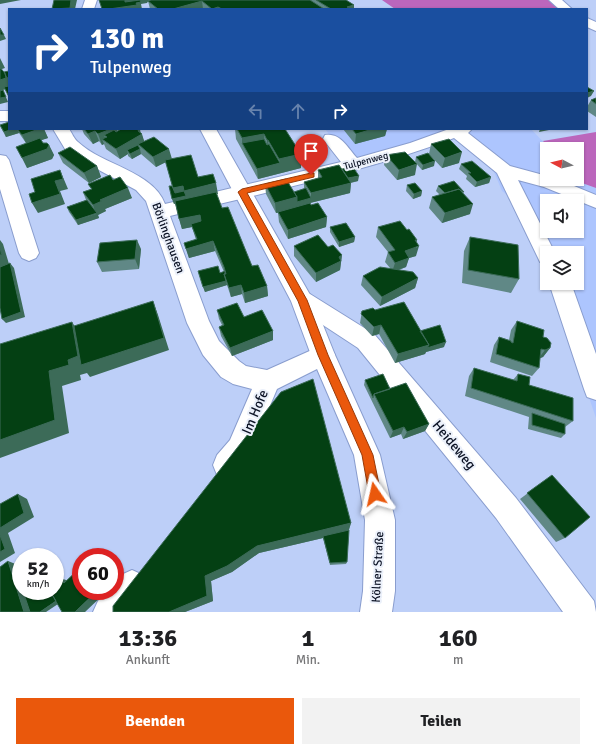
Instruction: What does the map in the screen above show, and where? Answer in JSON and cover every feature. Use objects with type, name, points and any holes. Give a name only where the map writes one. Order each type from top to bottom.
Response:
[{"type":"street","points":[[555,0],[565,8]]},
{"type":"street","name":"Börlinghausen","points":[[62,130],[71,145],[77,150],[142,186],[154,199],[198,323],[211,348],[230,369],[255,378]]},
{"type":"street","name":"Kölner Straße","points":[[209,130],[302,300],[323,355],[367,455],[380,520],[379,591],[376,612]]},
{"type":"street","points":[[460,130],[504,170],[542,246]]},
{"type":"street","name":"Tulpenweg","points":[[159,212],[353,165],[416,147],[460,130]]},
{"type":"street","points":[[331,139],[353,165]]},
{"type":"street","points":[[0,160],[29,253]]},
{"type":"street","points":[[504,170],[550,183],[596,202]]},
{"type":"street","points":[[562,290],[596,388]]},
{"type":"street","name":"Heideweg","points":[[302,300],[366,341],[506,508],[583,612]]},
{"type":"street","name":"Im Hofe","points":[[211,486],[239,449],[255,378],[323,355]]},
{"type":"street","points":[[109,612],[149,566]]},
{"type":"shaded area","points":[[382,0],[552,0],[561,8],[394,8]]},
{"type":"shaded area","points":[[326,130],[532,130],[543,142],[540,142],[540,186],[584,186],[584,184],[596,188],[596,418],[552,290],[584,290],[584,246],[540,246],[540,259],[511,198],[502,191],[494,172],[456,136],[354,167]]},
{"type":"shaded area","points":[[596,132],[596,188],[584,184],[584,142],[543,141]]},
{"type":"building","points":[[54,0],[71,0],[70,8],[52,8]]},
{"type":"building","points":[[99,0],[125,0],[125,2],[140,0],[141,2],[136,3],[137,5],[116,8],[102,8]]},
{"type":"building","points":[[310,0],[322,8],[211,8],[202,1],[177,8],[157,8],[148,1]]},
{"type":"building","points":[[316,0],[346,0],[354,5],[347,7],[349,8],[329,8]]},
{"type":"building","points":[[0,28],[4,35],[0,35]]},
{"type":"building","points":[[0,68],[5,73],[6,78],[0,80]]},
{"type":"building","points":[[8,71],[8,78],[7,78],[4,72]]},
{"type":"building","points":[[8,86],[8,95],[4,87]]},
{"type":"building","points":[[588,88],[594,91],[588,93]]},
{"type":"building","points":[[3,90],[6,97],[0,98],[0,91]]},
{"type":"building","points":[[596,98],[596,104],[591,100]]},
{"type":"building","points":[[8,122],[8,130],[10,130],[4,132],[0,125]]},
{"type":"building","points":[[18,130],[36,130],[22,135]]},
{"type":"building","points":[[85,130],[108,130],[98,134],[95,131],[88,134]]},
{"type":"building","points":[[114,130],[116,132],[119,130],[138,130],[142,134],[116,149],[102,139],[107,137],[104,135]]},
{"type":"building","points":[[238,130],[286,130],[301,154],[279,159],[264,134],[242,138]]},
{"type":"building","points":[[353,130],[370,130],[356,134]]},
{"type":"building","points":[[154,137],[169,149],[153,157],[138,144]]},
{"type":"building","points":[[40,138],[43,143],[47,143],[49,145],[47,149],[22,158],[16,147]]},
{"type":"building","points":[[264,139],[267,145],[269,144],[280,163],[257,169],[242,143]]},
{"type":"building","points":[[449,139],[462,152],[445,158],[431,144]]},
{"type":"building","points":[[138,145],[140,149],[130,154],[127,150]]},
{"type":"building","points":[[70,147],[97,166],[84,173],[58,153]]},
{"type":"building","points":[[405,152],[417,164],[399,170],[386,155]]},
{"type":"building","points":[[428,153],[435,161],[423,165],[416,157]]},
{"type":"building","points":[[191,155],[198,177],[213,174],[216,183],[184,191],[183,186],[173,188],[165,160]]},
{"type":"building","points":[[472,161],[491,177],[477,182],[468,173],[471,173],[461,164]]},
{"type":"building","points":[[339,165],[351,183],[311,193],[304,182],[322,177],[318,170]]},
{"type":"building","points":[[353,167],[359,176],[348,178],[342,169]]},
{"type":"building","points":[[60,170],[63,179],[55,181],[60,194],[32,203],[29,194],[35,192],[31,179]]},
{"type":"building","points":[[110,175],[113,180],[120,177],[128,188],[100,200],[102,201],[93,205],[83,192],[92,189],[88,184]]},
{"type":"building","points":[[286,179],[297,197],[275,203],[265,184]]},
{"type":"building","points":[[454,181],[464,192],[459,189],[445,193],[438,186]]},
{"type":"building","points":[[415,183],[422,191],[414,194],[407,185]]},
{"type":"building","points":[[169,186],[172,186],[175,193],[184,191],[186,196],[172,199]]},
{"type":"building","points":[[306,188],[311,198],[297,202],[297,197],[294,192]]},
{"type":"building","points":[[459,189],[473,204],[445,213],[432,197]]},
{"type":"building","points":[[216,192],[222,208],[228,207],[252,266],[258,265],[267,286],[244,293],[241,285],[229,288],[224,274],[226,274],[224,267],[213,241],[186,249],[184,243],[197,239],[191,224],[201,221],[200,215],[179,219],[175,201]]},
{"type":"building","points":[[87,200],[97,213],[76,220],[67,207]]},
{"type":"building","points":[[310,203],[311,205],[318,203],[327,217],[288,230],[278,212]]},
{"type":"building","points":[[400,221],[407,230],[409,229],[417,240],[415,240],[419,246],[405,251],[409,258],[395,263],[388,252],[395,250],[378,227]]},
{"type":"building","points":[[346,223],[355,237],[339,242],[330,227]]},
{"type":"building","points":[[318,235],[328,247],[333,245],[342,255],[339,257],[341,261],[316,273],[294,246]]},
{"type":"building","points":[[470,237],[518,245],[519,279],[468,270]]},
{"type":"building","points":[[137,240],[135,259],[97,262],[100,243]]},
{"type":"building","points":[[10,263],[21,312],[2,319],[0,308],[0,267]]},
{"type":"building","points":[[218,266],[220,273],[225,271],[224,274],[226,281],[203,287],[198,271]]},
{"type":"building","points":[[380,267],[413,272],[418,278],[382,297],[363,276]]},
{"type":"building","points":[[153,301],[164,338],[81,365],[74,326]]},
{"type":"building","points":[[404,302],[429,345],[398,354],[381,325],[374,327],[361,314],[362,311],[373,308],[375,310]]},
{"type":"building","points":[[237,303],[244,317],[262,310],[273,331],[230,348],[219,327],[224,325],[217,310]]},
{"type":"building","points":[[517,321],[544,330],[543,337],[547,338],[551,343],[550,348],[545,350],[541,349],[539,368],[496,354],[499,337],[513,343]]},
{"type":"building","points":[[72,322],[78,356],[68,360],[69,365],[49,371],[55,420],[0,440],[0,344]]},
{"type":"building","points":[[440,325],[446,342],[427,348],[429,345],[420,331]]},
{"type":"building","points":[[474,368],[517,381],[518,374],[530,377],[529,385],[573,398],[573,421],[471,388]]},
{"type":"building","points":[[383,374],[390,389],[374,394],[373,398],[365,380]]},
{"type":"building","points":[[313,379],[351,523],[257,546],[227,566],[205,576],[207,596],[169,612],[113,612],[113,606],[118,600],[124,600],[124,592],[281,392]]},
{"type":"building","points":[[406,383],[429,424],[407,432],[404,427],[393,431],[374,394]]},
{"type":"building","points":[[532,413],[565,424],[565,434],[532,425]]},
{"type":"building","points":[[552,475],[590,517],[565,538],[527,493]]},
{"type":"building","points":[[18,494],[24,513],[0,528],[0,504]]},
{"type":"building","points":[[349,530],[347,562],[330,563],[323,536]]},
{"type":"building","points":[[0,535],[5,549],[0,552]]},
{"type":"building","points":[[8,561],[12,574],[12,600],[20,600],[24,612],[0,612],[0,567]]},
{"type":"building","points":[[72,575],[72,600],[88,600],[75,612],[62,612],[55,600],[64,600],[64,583]]},
{"type":"building","points":[[26,600],[56,601],[40,612],[30,612]]},
{"type":"route","points":[[311,175],[242,192],[302,300],[323,355],[367,455],[375,494]]}]
